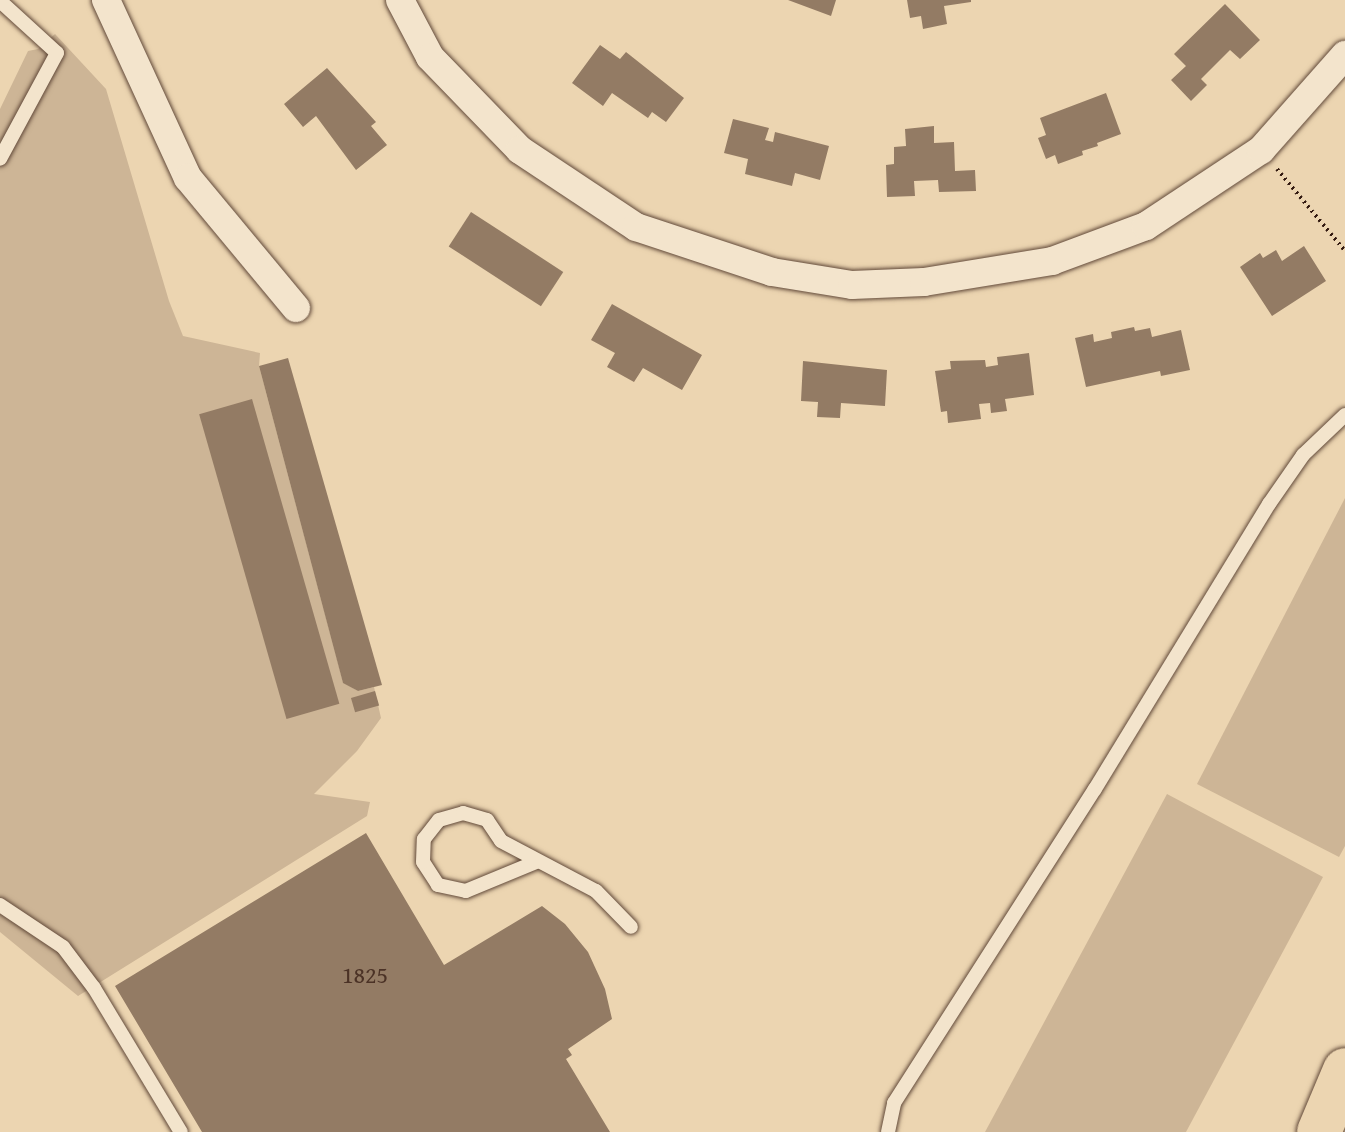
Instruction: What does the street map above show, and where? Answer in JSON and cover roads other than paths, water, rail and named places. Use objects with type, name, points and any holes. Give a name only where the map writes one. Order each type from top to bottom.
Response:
[{"type":"main road","points":[[1319,1132],[1345,1070]]},
{"type":"street","points":[[106,0],[188,178],[296,308]]},
{"type":"street","points":[[400,0],[430,57],[520,150],[636,227],[772,272],[852,285],[924,282],[1052,261],[1146,226],[1261,150],[1345,55]]},
{"type":"lane","points":[[0,1],[57,53],[0,159]]},
{"type":"lane","points":[[888,1132],[894,1103],[1095,789],[1269,504],[1303,455],[1345,415]]},
{"type":"lane","points":[[536,862],[466,891],[438,885],[423,862],[424,839],[439,820],[463,813],[487,820],[501,841],[596,891],[631,927]]},
{"type":"lane","points":[[0,905],[63,947],[94,988],[181,1132]]}]
